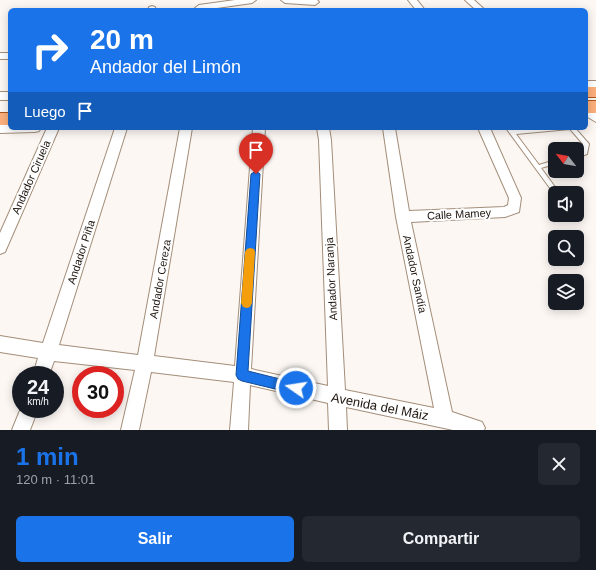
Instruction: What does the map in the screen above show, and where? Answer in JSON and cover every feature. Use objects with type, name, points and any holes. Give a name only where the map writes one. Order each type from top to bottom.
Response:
[{"type":"street","points":[[191,0],[199,8]]},
{"type":"street","points":[[206,8],[252,0]]},
{"type":"street","points":[[285,0],[315,4]]},
{"type":"street","points":[[412,0],[420,8]]},
{"type":"street","points":[[469,0],[479,8]]},
{"type":"street","name":"Andador Ciruela","points":[[0,248],[52,130]]},
{"type":"street","name":"Andador Piña","points":[[44,366],[119,130]]},
{"type":"street","name":"Andador Cereza","points":[[130,430],[145,363],[186,130]]},
{"type":"street","points":[[239,430],[259,130]]},
{"type":"street","name":"Andador Naranja","points":[[323,130],[338,430]]},
{"type":"street","name":"Andador Sandía","points":[[389,130],[403,217],[445,419]]},
{"type":"street","name":"Calle Mamey","points":[[403,217],[505,212],[514,208],[515,198],[485,130]]},
{"type":"street","name":"Avenida del Máiz","points":[[0,344],[49,352],[242,375],[337,397],[445,419],[476,428]]},
{"type":"street","points":[[21,430],[26,418]]},
{"type":"lane","points":[[510,130],[551,186]]},
{"type":"lane","points":[[574,130],[586,144],[584,153]]},
{"type":"lane","points":[[538,167],[548,164]]},
{"type":"slow traffic","points":[[247,303],[250,252]]},
{"type":"route","points":[[256,174],[242,375],[296,388]]}]
